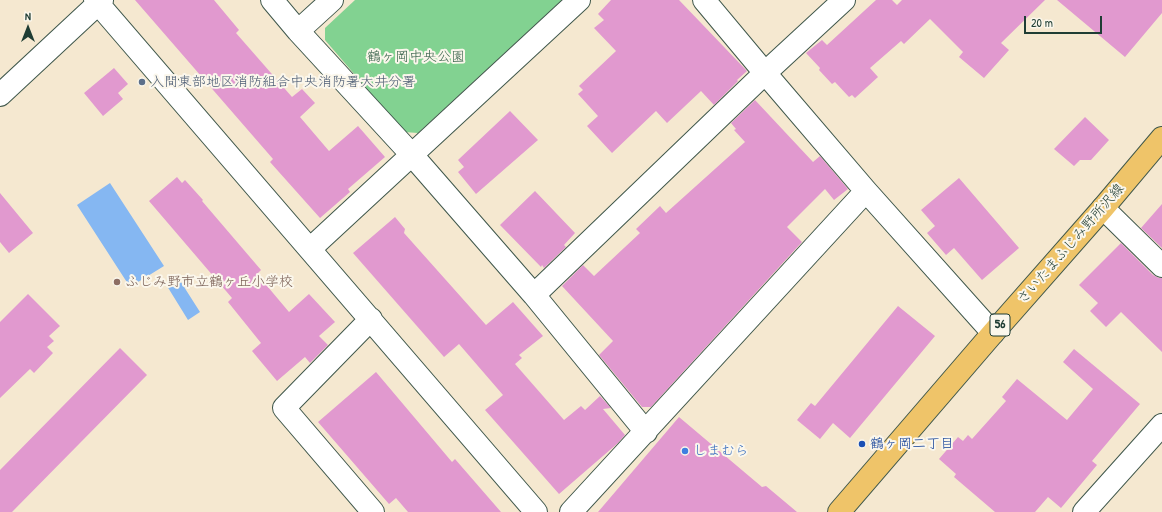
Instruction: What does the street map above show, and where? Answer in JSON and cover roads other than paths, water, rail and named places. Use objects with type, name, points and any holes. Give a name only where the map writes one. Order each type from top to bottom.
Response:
[{"type":"main road","name":"さいたまふじみ野所沢線","points":[[839,512],[1162,138]]},
{"type":"street","points":[[272,0],[298,31],[412,155],[534,295],[646,432]]},
{"type":"street","points":[[298,31],[332,0]]},
{"type":"street","points":[[310,249],[579,0]]},
{"type":"street","points":[[704,0],[866,191],[993,333]]},
{"type":"street","points":[[534,295],[765,73],[844,0]]},
{"type":"street","points":[[0,95],[98,1],[536,512]]},
{"type":"street","points":[[571,512],[866,191]]},
{"type":"street","points":[[1103,208],[1162,266]]},
{"type":"street","points":[[371,319],[284,408],[372,512]]},
{"type":"street","points":[[1084,512],[1162,425]]},
{"type":"water","points":[[110,183],[164,266],[130,287],[77,205]]},
{"type":"water","points":[[179,279],[200,312],[188,320],[167,286]]},
{"type":"place","name":"入間東部地区消防組合中央消防署大井分署","points":[[142,82]]},
{"type":"place","name":"ふじみ野市立鶴ヶ丘小学校","points":[[117,282]]},
{"type":"place","name":"鶴ヶ岡二丁目","points":[[862,444]]},
{"type":"place","name":"しまむら","points":[[685,451]]},
{"type":"park label","name":"鶴ヶ岡中央公園","points":[[416,57]]}]
